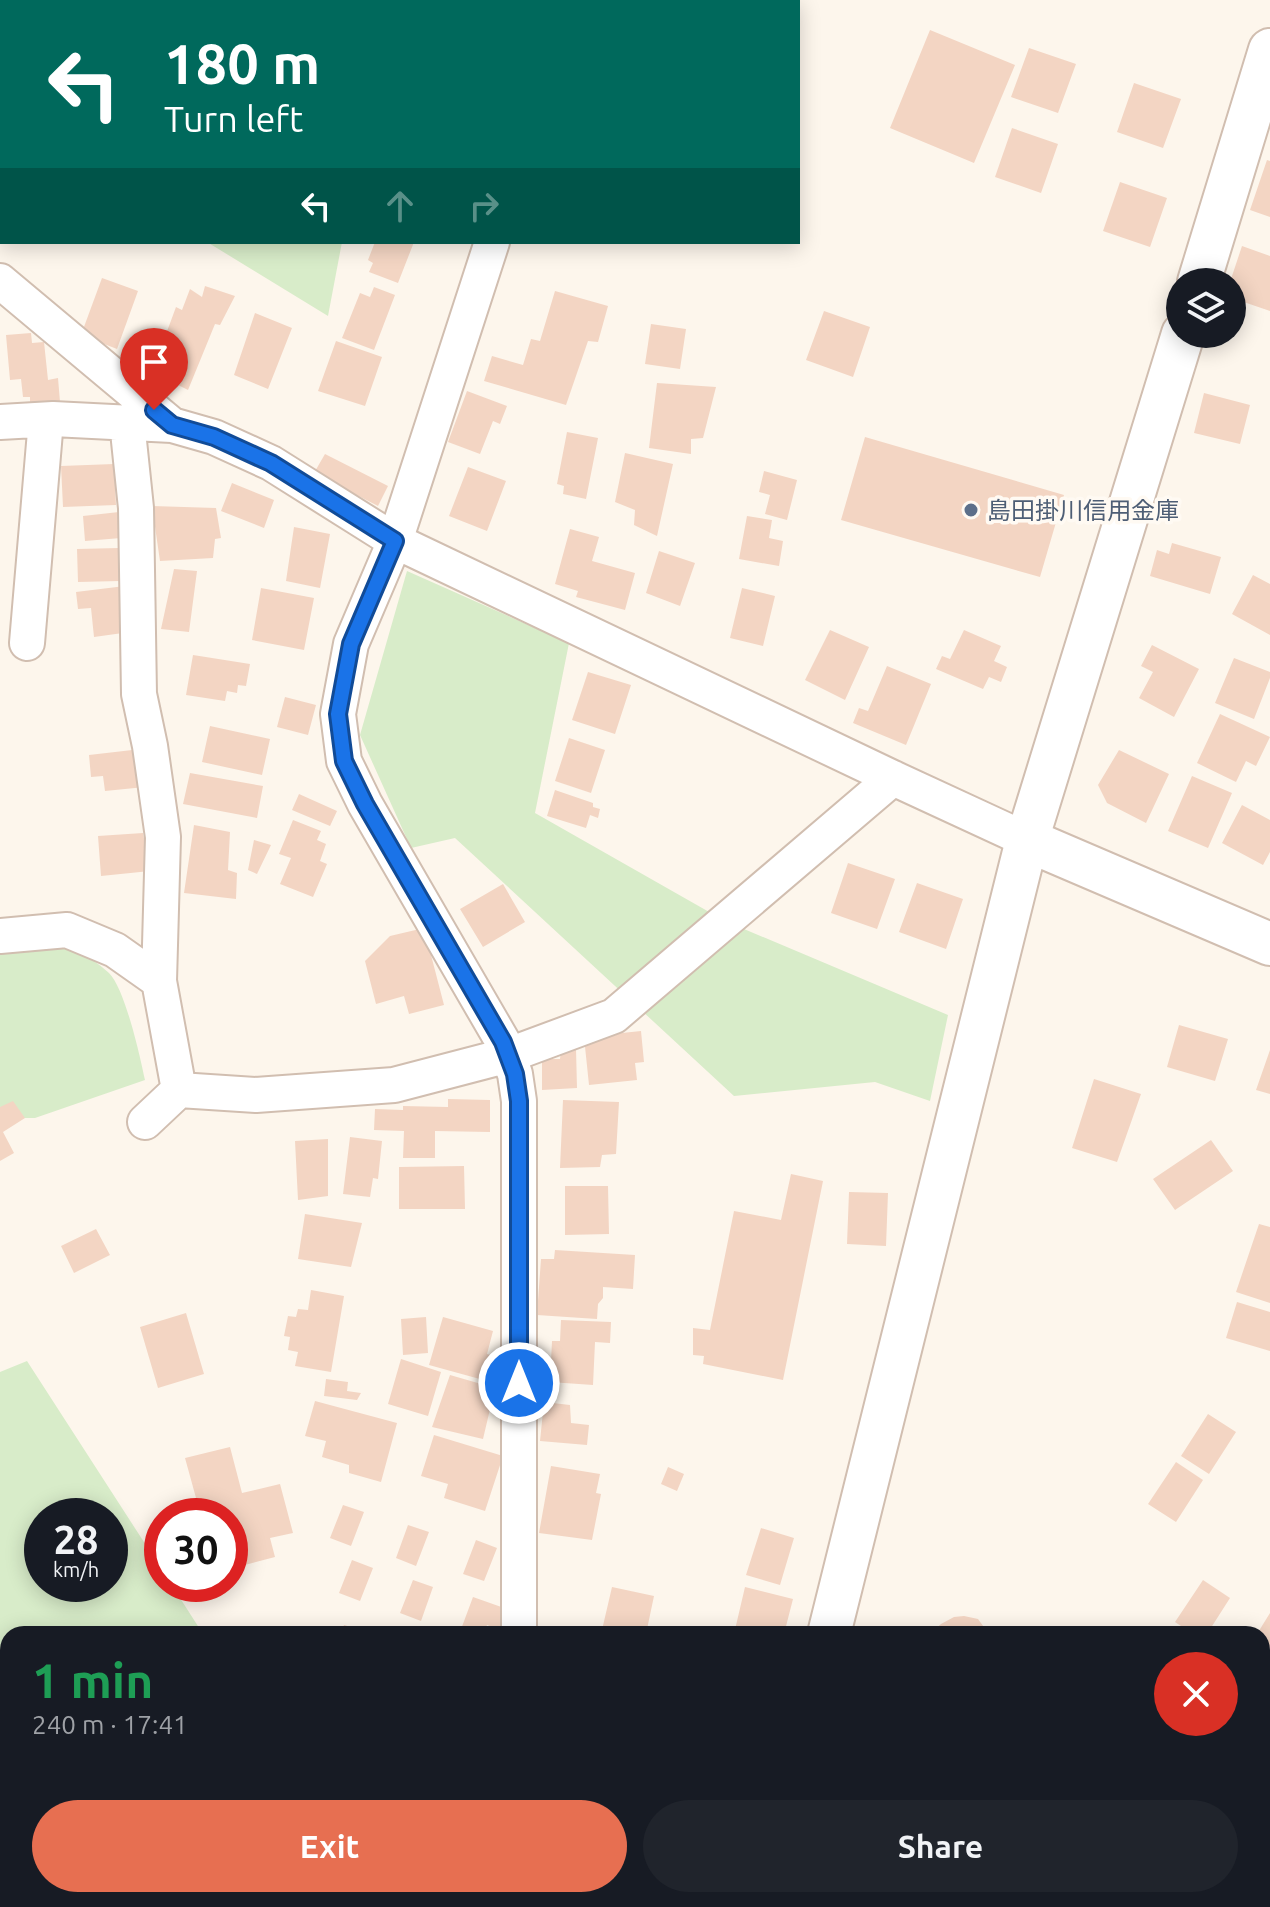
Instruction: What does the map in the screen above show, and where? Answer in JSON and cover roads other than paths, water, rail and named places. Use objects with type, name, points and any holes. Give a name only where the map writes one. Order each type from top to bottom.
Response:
[{"type":"street","points":[[1203,268],[1270,50]]},
{"type":"street","points":[[491,244],[395,541],[351,644],[338,714],[344,761],[365,804],[503,1042],[515,1074],[519,1101],[519,1626]]},
{"type":"street","points":[[0,281],[172,425]]},
{"type":"street","points":[[831,1626],[1027,840],[1179,348]]},
{"type":"street","points":[[0,422],[46,420],[172,425],[214,437],[271,463],[395,541],[1027,840],[1270,944]]},
{"type":"street","points":[[27,643],[46,420]]},
{"type":"street","points":[[127,422],[136,508],[139,694],[163,837],[159,981],[179,1090]]},
{"type":"street","points":[[145,1122],[179,1090],[256,1095],[394,1085],[509,1055],[614,1016],[893,778]]},
{"type":"street","points":[[0,936],[67,930],[115,950],[159,981]]},
{"type":"place","name":"島田掛川信用金庫","points":[[971,510]]}]
